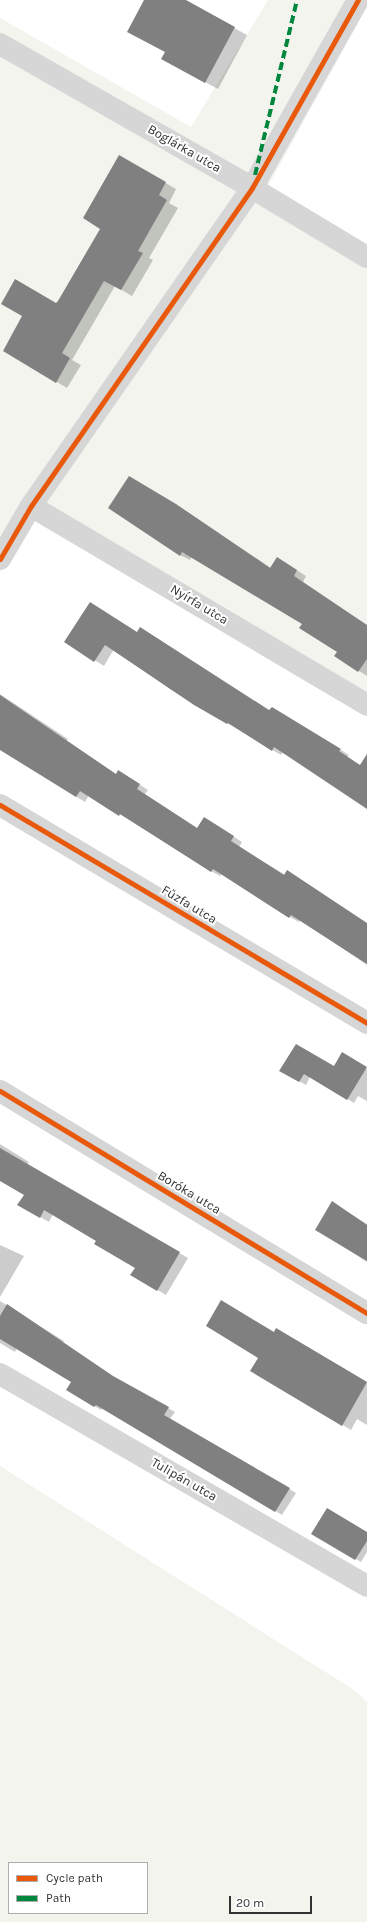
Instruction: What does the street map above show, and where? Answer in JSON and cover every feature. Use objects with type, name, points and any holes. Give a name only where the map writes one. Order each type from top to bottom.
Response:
[{"type":"street","points":[[0,559],[32,506],[252,188],[358,0]]},
{"type":"street","name":"Boglárka utca","points":[[0,44],[252,188],[367,257]]},
{"type":"street","name":"Nyírfa utca","points":[[32,506],[367,705]]},
{"type":"street","name":"Fűzfa utca","points":[[0,805],[367,1023]]},
{"type":"street","name":"Boróka utca","points":[[0,1091],[367,1313]]},
{"type":"street","name":"Tulipán utca","points":[[0,1374],[367,1586]]},
{"type":"shaded area","points":[[268,0],[367,0],[367,7],[267,188],[367,248],[367,702],[32,506],[0,559],[0,18],[191,127]]},
{"type":"shaded area","points":[[0,1466],[354,1690],[367,1702],[367,1922],[0,1922]]},
{"type":"building","points":[[144,0],[186,0],[235,27],[205,83],[161,59],[165,52],[127,32]]},
{"type":"building","points":[[119,155],[166,182],[159,195],[167,200],[138,251],[143,253],[121,290],[104,281],[62,353],[70,358],[56,383],[3,351],[22,316],[1,304],[15,279],[56,303],[58,301],[100,229],[83,218]]},
{"type":"building","points":[[129,476],[176,504],[270,568],[277,557],[297,570],[294,576],[367,625],[367,659],[358,672],[334,656],[337,652],[299,628],[302,624],[182,552],[180,556],[108,508]]},
{"type":"building","points":[[90,602],[137,632],[140,627],[269,710],[272,707],[341,749],[339,751],[360,765],[367,754],[367,809],[274,747],[272,751],[228,723],[227,724],[194,705],[105,645],[94,662],[64,642]]},
{"type":"building","points":[[0,695],[116,774],[118,770],[140,784],[137,789],[197,828],[204,817],[234,836],[231,841],[284,875],[287,870],[367,923],[367,964],[291,915],[289,918],[213,869],[211,872],[120,814],[119,816],[80,791],[76,797],[0,750]]},
{"type":"building","points":[[296,1044],[334,1066],[342,1052],[367,1067],[347,1100],[304,1074],[299,1082],[279,1071]]},
{"type":"building","points":[[0,1148],[180,1252],[157,1291],[130,1275],[135,1268],[94,1244],[96,1241],[44,1210],[40,1218],[17,1205],[24,1195],[0,1181]]},
{"type":"building","points":[[332,1201],[367,1225],[367,1261],[315,1230]]},
{"type":"building","points":[[221,1300],[274,1332],[276,1328],[367,1382],[342,1426],[250,1371],[258,1358],[206,1326]]},
{"type":"building","points":[[7,1304],[113,1376],[169,1407],[164,1415],[290,1488],[275,1512],[96,1405],[94,1407],[66,1390],[71,1382],[0,1339],[0,1316]]},
{"type":"building","points":[[327,1508],[367,1532],[367,1541],[355,1560],[311,1534]]},
{"type":"marked path","points":[[255,175],[297,0]]},
{"type":"cycle path","points":[[0,559],[31,506],[252,188],[358,0]]},
{"type":"cycle path","points":[[0,805],[367,1023]]},
{"type":"cycle path","points":[[0,1091],[367,1313]]}]
